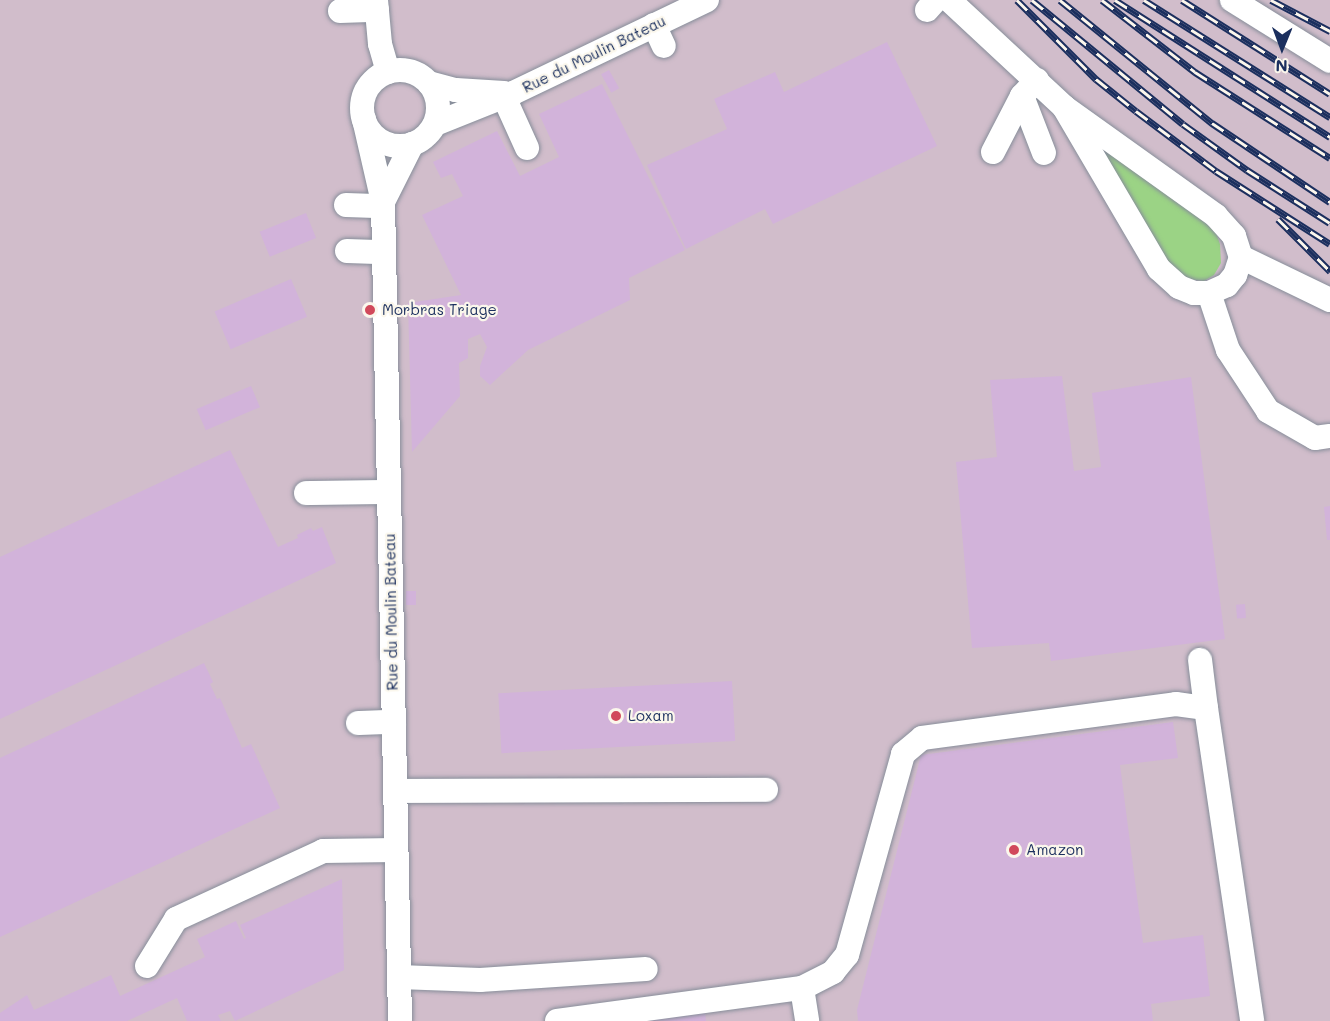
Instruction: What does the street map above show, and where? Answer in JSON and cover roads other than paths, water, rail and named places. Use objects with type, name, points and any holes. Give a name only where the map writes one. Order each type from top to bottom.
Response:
[{"type":"street","name":"Rue du Moulin Bateau","points":[[435,124],[508,95],[601,40],[659,36],[707,0]]},
{"type":"street","points":[[949,0],[1030,88],[1064,107],[1216,216],[1234,236],[1240,256],[1231,280],[1209,293],[1194,293],[1179,287],[1159,269],[1064,107]]},
{"type":"street","points":[[1232,0],[1330,61]]},
{"type":"street","points":[[340,11],[376,5],[380,44],[388,72]]},
{"type":"street","points":[[388,72],[411,72],[429,83],[436,96],[438,110],[435,124],[425,136],[412,144],[398,146],[383,142],[372,132],[364,120],[363,105],[366,90],[375,79],[388,72]]},
{"type":"street","name":"Rue du Moulin Bateau","points":[[429,83],[456,90],[508,95]]},
{"type":"street","points":[[993,152],[1030,88]]},
{"type":"street","points":[[1030,88],[1044,153]]},
{"type":"street","points":[[508,95],[527,148]]},
{"type":"street","name":"Rue du Moulin Bateau","points":[[364,120],[383,204],[400,1021]]},
{"type":"street","name":"Rue du Moulin Bateau","points":[[383,204],[412,144]]},
{"type":"street","points":[[346,206],[383,204]]},
{"type":"street","points":[[347,251],[384,252]]},
{"type":"street","points":[[1240,256],[1330,300]]},
{"type":"street","points":[[1209,293],[1228,350],[1268,411],[1315,438],[1330,436]]},
{"type":"street","points":[[306,494],[389,492]]},
{"type":"street","points":[[1200,660],[1252,1021]]},
{"type":"street","points":[[557,1021],[802,988],[833,972],[847,955],[903,754],[922,738],[1176,704],[1206,708]]},
{"type":"street","points":[[358,723],[394,722]]},
{"type":"street","points":[[395,791],[766,790]]},
{"type":"street","points":[[147,966],[176,919],[323,851],[396,850]]},
{"type":"street","points":[[399,977],[480,980],[646,969]]},
{"type":"street","points":[[802,988],[807,1021]]},
{"type":"railway","points":[[1017,0],[1096,79],[1136,111],[1216,171],[1330,244]]},
{"type":"railway","points":[[1032,0],[1183,124],[1247,170],[1330,223]]},
{"type":"railway","points":[[1060,0],[1212,123],[1330,202]]},
{"type":"railway","points":[[1102,0],[1195,72],[1330,158]]},
{"type":"railway","points":[[1115,0],[1330,137]]},
{"type":"railway","points":[[1144,0],[1330,117]]},
{"type":"railway","points":[[1182,0],[1330,94]]},
{"type":"railway","points":[[1271,0],[1330,31]]},
{"type":"railway","points":[[1278,219],[1330,271]]},
{"type":"place","name":"Morbras Triage","points":[[370,310]]},
{"type":"place","name":"Loxam","points":[[616,716]]},
{"type":"place","name":"Amazon","points":[[1014,850]]}]
